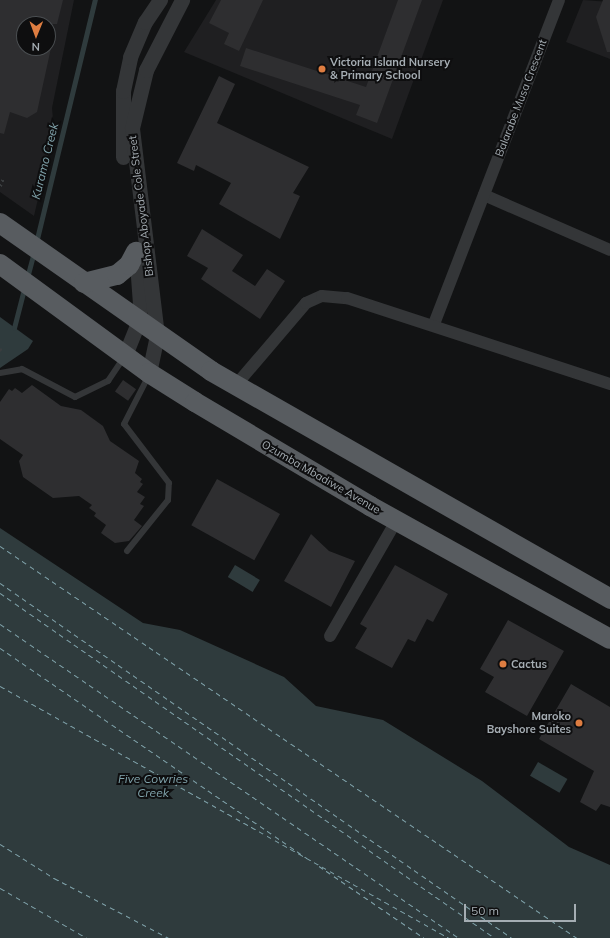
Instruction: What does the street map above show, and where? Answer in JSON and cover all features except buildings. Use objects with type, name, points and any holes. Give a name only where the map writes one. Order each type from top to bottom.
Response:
[{"type":"highway","points":[[0,223],[138,322],[236,385],[607,597]]},
{"type":"highway","points":[[84,283],[117,274],[129,265],[136,252]]},
{"type":"highway","name":"Ozumba Mbadiwe Avenue","points":[[0,264],[45,295],[149,373],[396,521],[610,639]]},
{"type":"street","name":"Bishop Aboyade Cole Street","points":[[124,355],[138,322],[136,252],[122,146],[123,91],[130,57],[145,22],[160,0]]},
{"type":"street","name":"Bishop Aboyade Cole Street","points":[[149,373],[157,335],[132,128],[146,70],[182,0]]},
{"type":"street","name":"Balarabe Musa Crescent","points":[[434,324],[559,0]]},
{"type":"street","points":[[484,195],[610,250]]},
{"type":"street","points":[[236,385],[306,303],[322,296],[347,298],[434,324],[610,384]]},
{"type":"street","points":[[330,636],[396,521]]},
{"type":"lane","points":[[0,373],[22,369],[74,397],[108,381],[124,355]]},
{"type":"lane","points":[[126,551],[168,500],[168,483],[124,424],[149,373]]},
{"type":"path","points":[[0,186],[3,179]]},
{"type":"shaded area","points":[[0,0],[74,0],[52,108],[54,130],[34,216],[0,192]]},
{"type":"shaded area","name":"Victoria Island Nursery & Primary School","points":[[216,0],[443,0],[392,139],[184,52]]},
{"type":"shaded area","points":[[583,0],[610,2],[610,59],[566,42]]},
{"type":"water","points":[[0,317],[33,341],[28,349],[0,368]]},
{"type":"water","name":"Five Cowries Creek","points":[[0,528],[143,623],[180,630],[284,677],[316,706],[383,720],[482,781],[569,847],[610,865],[610,938],[0,938]]},
{"type":"water","points":[[235,565],[260,580],[253,592],[228,577]]},
{"type":"water","points":[[538,762],[567,779],[559,793],[530,776]]},
{"type":"waterway","name":"Kuramo Creek","points":[[36,243],[95,0]]},
{"type":"waterway","name":"Kuramo Creek","points":[[27,278],[34,252]]},
{"type":"waterway","name":"Kuramo Creek","points":[[14,328],[24,289]]},
{"type":"ferry route","points":[[0,546],[577,938]]},
{"type":"ferry route","points":[[0,583],[512,938]]},
{"type":"ferry route","points":[[0,593],[495,938]]},
{"type":"ferry route","points":[[0,624],[459,938]]},
{"type":"ferry route","points":[[0,648],[307,858]]},
{"type":"ferry route","points":[[0,686],[449,938]]},
{"type":"ferry route","points":[[0,844],[54,878],[169,938]]},
{"type":"ferry route","points":[[319,866],[424,938]]},
{"type":"ferry route","points":[[0,888],[87,938]]},
{"type":"place","name":"Victoria Island Nursery & Primary School","points":[[322,69]]},
{"type":"place","name":"Cactus","points":[[503,664]]},
{"type":"place","name":"Maroko Bayshore Suites","points":[[579,723]]}]
